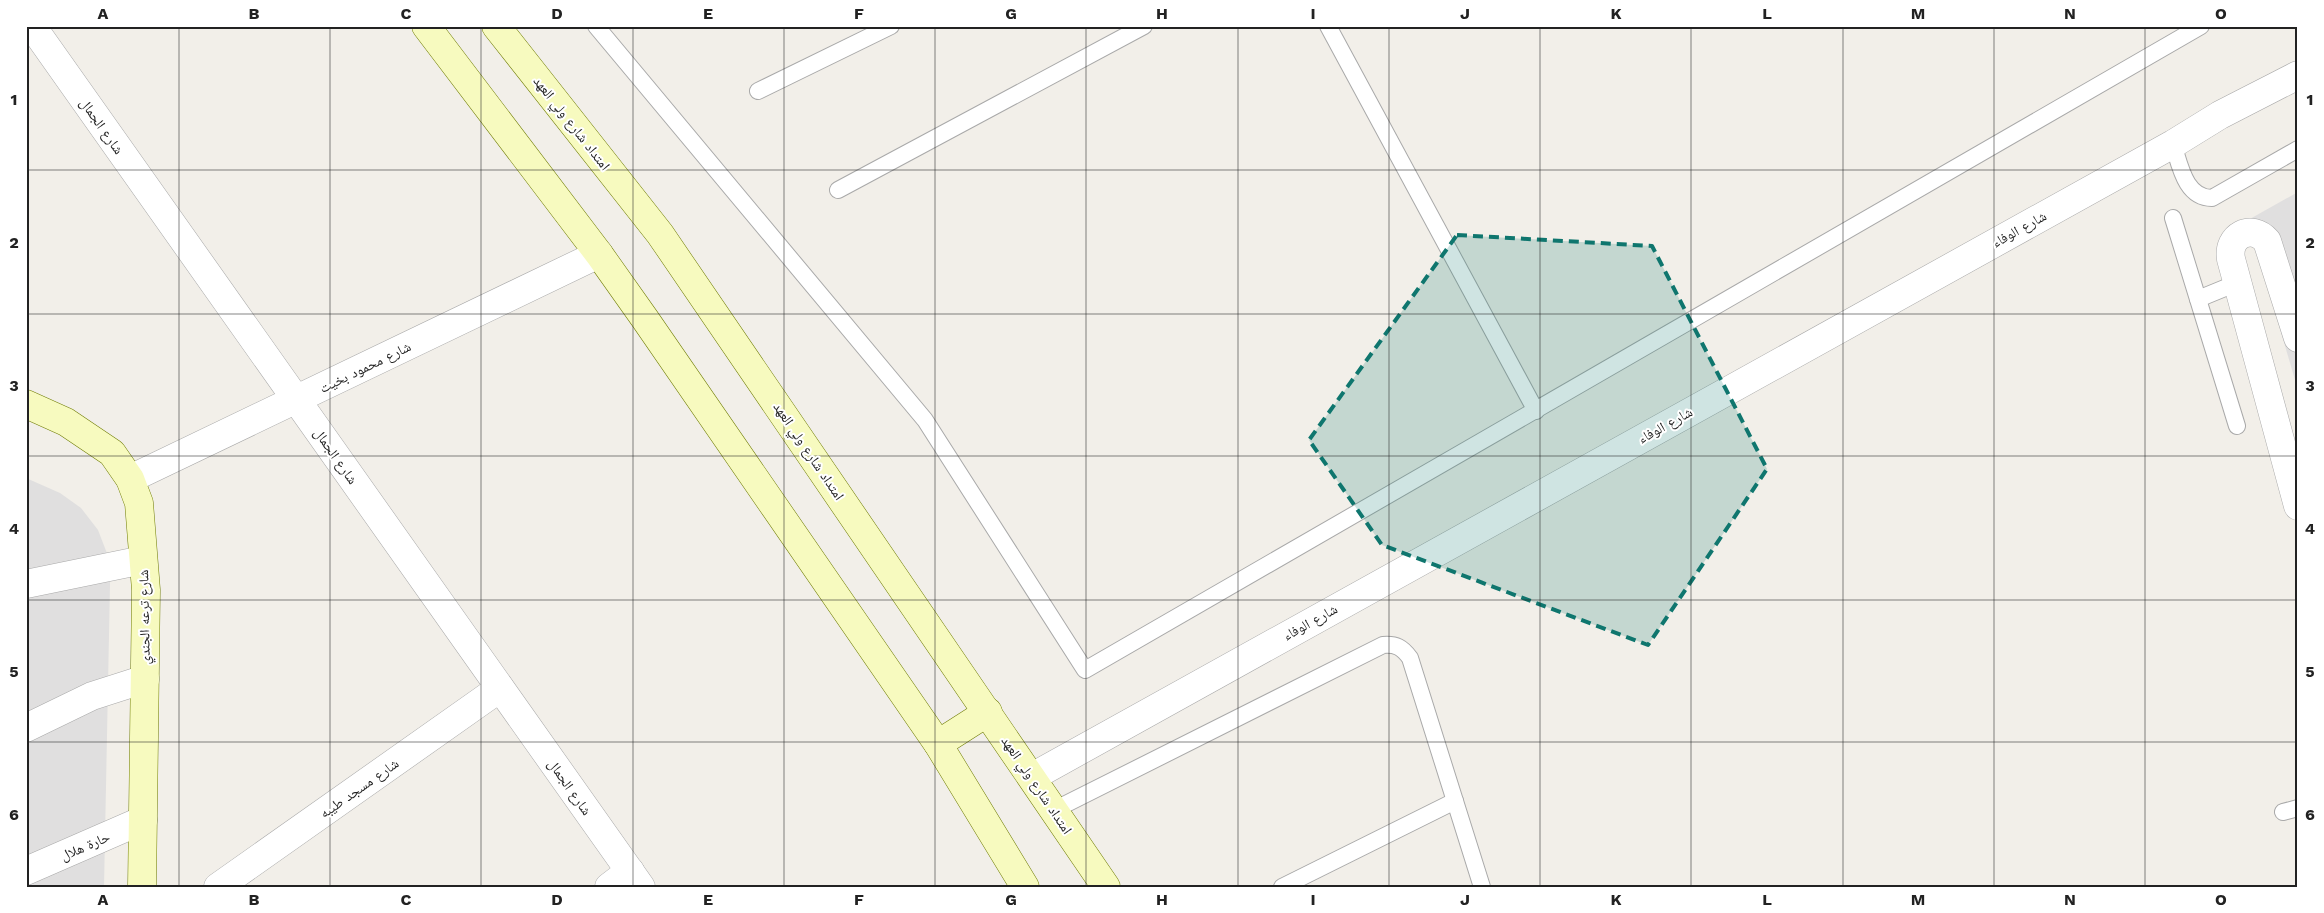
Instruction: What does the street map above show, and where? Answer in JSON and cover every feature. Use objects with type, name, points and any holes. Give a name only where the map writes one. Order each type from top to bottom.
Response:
[{"type":"main road","points":[[426,26],[599,254],[938,744],[1025,887]]},
{"type":"main road","name":"امتداد شارع ولي العهد","points":[[496,26],[660,234],[1106,887]]},
{"type":"main road","name":"شارع ترعه الجندي","points":[[26,404],[66,422],[112,453],[130,479],[138,503],[146,590],[142,887]]},
{"type":"main road","points":[[938,744],[988,712]]},
{"type":"street","name":"شارع الجمال","points":[[32,26],[500,688],[626,882]]},
{"type":"street","name":"شارع الوفاء","points":[[1032,777],[2174,144],[2220,115],[2298,74]]},
{"type":"street","points":[[2298,338],[2270,247],[2262,236],[2257,233],[2244,233],[2238,236],[2230,246],[2231,259],[2298,506]]},
{"type":"street","name":"شارع محمود بخيت","points":[[130,479],[599,254]]},
{"type":"street","points":[[26,584],[143,560]]},
{"type":"street","points":[[26,728],[92,696],[145,678]]},
{"type":"street","name":"شارع مسجد طيبه","points":[[218,887],[500,688]]},
{"type":"street","name":"حارة هلال","points":[[26,871],[143,820]]},
{"type":"lane","points":[[596,26],[925,420],[1085,670],[1536,411],[2191,29]]},
{"type":"lane","points":[[758,91],[891,26]]},
{"type":"lane","points":[[838,190],[1144,26]]},
{"type":"lane","points":[[1328,26],[1536,411]]},
{"type":"lane","points":[[2174,144],[2186,182],[2194,193],[2204,198],[2212,198],[2298,149]]},
{"type":"lane","points":[[2173,218],[2237,426]]},
{"type":"lane","points":[[2198,299],[2237,283]]},
{"type":"lane","points":[[1054,810],[1382,645],[1394,644],[1403,649],[1410,658],[1482,887]]},
{"type":"lane","points":[[1282,887],[1455,801]]},
{"type":"highlighted area","points":[[1457,235],[1652,246],[1767,469],[1648,645],[1382,545],[1309,440]]},
{"type":"shaded area","points":[[2298,192],[2298,390],[2248,220]]},
{"type":"shaded area","points":[[26,478],[60,493],[81,508],[98,530],[108,556],[110,584],[104,887],[26,887]]}]
